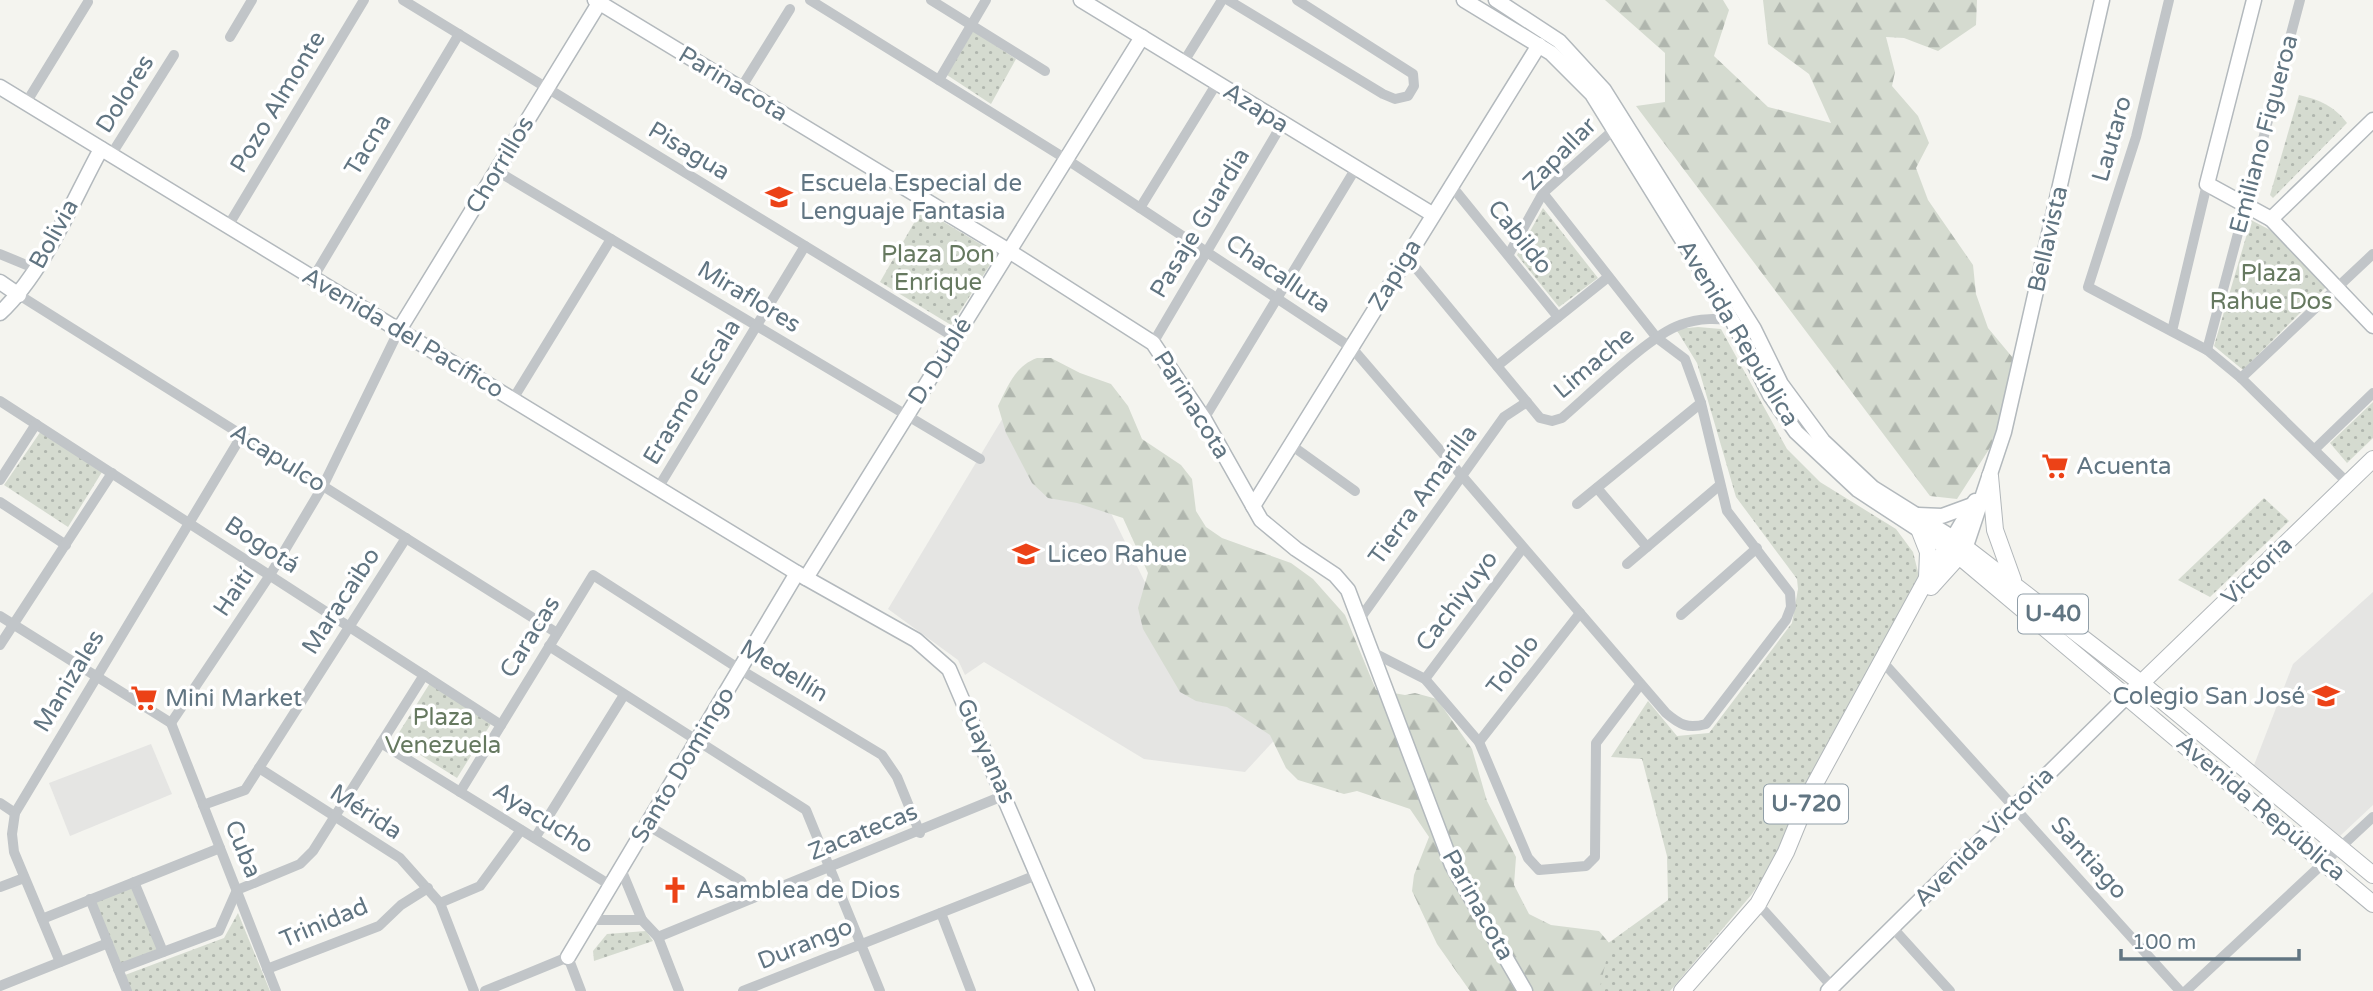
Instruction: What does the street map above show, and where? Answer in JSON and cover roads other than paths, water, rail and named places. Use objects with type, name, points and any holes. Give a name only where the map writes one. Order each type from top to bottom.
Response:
[{"type":"main road","name":"Victoria","points":[[2141,683],[2373,459]]},
{"type":"main road","points":[[1990,476],[1995,530],[2016,585]]},
{"type":"main road","points":[[1919,529],[1928,552],[1926,580]]},
{"type":"main road","name":"Bellavista","points":[[1682,991],[1758,904],[1786,852],[1811,791],[1926,580],[1956,547]]},
{"type":"main road","name":"Bellavista","points":[[1914,604],[1956,547]]},
{"type":"main road","name":"Avenida República","points":[[1956,547],[2016,585],[2141,683],[2373,875]]},
{"type":"main road","name":"Avenida República","points":[[1956,547],[2373,904]]},
{"type":"main road","name":"Avenida Victoria","points":[[2127,696],[2141,683]]},
{"type":"street","points":[[230,37],[252,0]]},
{"type":"street","name":"Pozo Almonte","points":[[228,226],[364,0]]},
{"type":"street","name":"Pisagua","points":[[403,0],[954,337]]},
{"type":"street","points":[[931,0],[1045,71]]},
{"type":"street","points":[[939,80],[986,0]]},
{"type":"street","name":"Azapa","points":[[1081,0],[1433,214]]},
{"type":"street","points":[[1183,63],[1222,0]]},
{"type":"street","points":[[1228,0],[1383,94],[1395,99],[1408,96],[1414,86],[1413,74],[1297,0]]},
{"type":"street","name":"Avenida República","points":[[1464,0],[1539,45],[1583,83],[1618,127],[1754,329],[1782,384],[1823,441],[1855,473],[1956,547]]},
{"type":"street","name":"Avenida República","points":[[1496,0],[1546,31],[1571,52],[1604,90],[1618,127],[1733,322],[1770,395],[1804,440],[1858,490],[1919,529],[1956,547]]},
{"type":"street","name":"Bellavista","points":[[1956,547],[1990,476],[2004,432],[2102,0]]},
{"type":"street","name":"Lautaro","points":[[2169,0],[2136,137],[2088,287],[2172,331]]},
{"type":"street","name":"Emiliano Figueroa","points":[[2172,331],[2254,0]]},
{"type":"street","name":"Emiliano Figueroa","points":[[2207,350],[2300,0]]},
{"type":"street","name":"Chorrillos","points":[[399,330],[598,1]]},
{"type":"street","name":"Parinacota","points":[[598,1],[1009,251],[1153,343],[1204,419],[1261,520],[1335,575],[1353,600],[1452,865],[1525,991]]},
{"type":"street","points":[[26,103],[88,2]]},
{"type":"street","name":"Chacalluta","points":[[817,2],[1066,159],[1352,348],[1640,685],[1679,724],[1693,728],[1706,724],[1786,620],[1791,607],[1788,588],[1757,548]]},
{"type":"street","points":[[741,88],[790,9]]},
{"type":"street","name":"Tacna","points":[[313,278],[458,34]]},
{"type":"street","name":"D. Dublé","points":[[802,575],[907,415],[1142,37]]},
{"type":"street","name":"Zapiga","points":[[1252,506],[1539,45]]},
{"type":"street","name":"Dolores","points":[[106,152],[174,55]]},
{"type":"street","points":[[1140,208],[1217,83]]},
{"type":"street","name":"Avenida del Pacífico","points":[[0,87],[802,575]]},
{"type":"street","points":[[2271,219],[2373,120]]},
{"type":"street","name":"Pasaje Guardia","points":[[1153,343],[1282,124]]},
{"type":"street","name":"Zapallar","points":[[1509,254],[1543,193],[1618,127]]},
{"type":"street","name":"Bolivia","points":[[0,313],[19,295],[106,152]]},
{"type":"street","points":[[1204,419],[1356,168]]},
{"type":"street","name":"Miraflores","points":[[497,171],[980,459]]},
{"type":"street","name":"Cabildo","points":[[1450,184],[1558,317]]},
{"type":"street","points":[[2207,184],[2271,219],[2373,326]]},
{"type":"street","points":[[1543,193],[1607,278],[1657,338],[1685,359],[1701,403],[1727,511],[1757,548],[1681,615]]},
{"type":"street","points":[[513,400],[611,239]]},
{"type":"street","name":"Erasmo Escala","points":[[658,488],[805,246]]},
{"type":"street","points":[[0,254],[36,269]]},
{"type":"street","points":[[2241,378],[2373,254]]},
{"type":"street","name":"Limache","points":[[1406,256],[1540,418],[1552,421],[1562,418],[1657,338],[1678,325],[1703,318],[1733,322],[1754,329]]},
{"type":"street","points":[[1497,366],[1607,278]]},
{"type":"street","name":"Acapulco","points":[[0,282],[557,633]]},
{"type":"street","name":"Haití","points":[[171,723],[270,575],[323,486],[399,330]]},
{"type":"street","points":[[2172,331],[2207,350],[2241,378],[2348,483]]},
{"type":"street","points":[[2315,449],[2373,393]]},
{"type":"street","name":"Bogotá","points":[[0,401],[501,724]]},
{"type":"street","name":"Tierra Amarilla","points":[[1359,620],[1504,417],[1527,402]]},
{"type":"street","points":[[1577,504],[1701,403]]},
{"type":"street","points":[[0,480],[37,424]]},
{"type":"street","name":"Manizales","points":[[60,962],[12,843],[15,813],[242,435]]},
{"type":"street","points":[[1291,445],[1355,491]]},
{"type":"street","points":[[0,645],[112,473]]},
{"type":"street","name":"Bellavista","points":[[1956,547],[1973,504],[1990,476]]},
{"type":"street","points":[[1628,564],[1720,485]]},
{"type":"street","points":[[1597,488],[1647,547]]},
{"type":"street","points":[[0,502],[66,545]]},
{"type":"street","points":[[1911,513],[1942,516],[1973,504]]},
{"type":"street","name":"Maracaibo","points":[[203,805],[245,790],[407,538]]},
{"type":"street","name":"Cachiyuyo","points":[[1425,679],[1522,549]]},
{"type":"street","name":"Caracas","points":[[460,792],[593,575]]},
{"type":"street","name":"Medellín","points":[[593,575],[741,670],[882,755],[897,777],[919,833]]},
{"type":"street","name":"Santo Domingo","points":[[568,957],[741,670],[802,575]]},
{"type":"street","name":"Guayanas","points":[[802,575],[916,640],[949,668],[1087,991]]},
{"type":"street","name":"Tololo","points":[[1479,742],[1580,613]]},
{"type":"street","points":[[0,616],[171,723]]},
{"type":"street","points":[[549,646],[806,810],[880,991]]},
{"type":"street","points":[[1370,651],[1425,679],[1479,742],[1532,865],[1539,870],[1586,866],[1595,857],[1596,743],[1640,685]]},
{"type":"street","name":"Santiago","points":[[1882,661],[2180,991]]},
{"type":"street","points":[[118,969],[219,931],[237,890],[300,864],[313,851],[424,675]]},
{"type":"street","points":[[535,838],[624,695]]},
{"type":"street","name":"Avenida Victoria","points":[[1832,990],[1892,927],[2127,696]]},
{"type":"street","name":"Cuba","points":[[171,723],[276,991]]},
{"type":"street","name":"Ayacucho","points":[[381,743],[610,885]]},
{"type":"street","name":"Mérida","points":[[259,768],[400,858],[440,903],[474,991]]},
{"type":"street","name":"Zacatecas","points":[[658,937],[919,833],[1005,795]]},
{"type":"street","points":[[0,803],[15,813]]},
{"type":"street","points":[[2186,991],[2327,863],[2340,847],[2373,817]]},
{"type":"street","points":[[647,825],[741,881],[750,899]]},
{"type":"street","points":[[440,903],[480,886],[521,830]]},
{"type":"street","points":[[42,919],[220,848]]},
{"type":"street","points":[[621,869],[642,920],[658,937],[679,991]]},
{"type":"street","name":"Durango","points":[[743,991],[1039,874]]},
{"type":"street","points":[[0,887],[24,878]]},
{"type":"street","points":[[134,882],[163,952]]},
{"type":"street","name":"Trinidad","points":[[267,969],[379,926],[401,905],[428,888]]},
{"type":"street","points":[[90,899],[127,991]]},
{"type":"street","points":[[1758,904],[1832,990]]},
{"type":"street","points":[[941,913],[971,991]]},
{"type":"street","points":[[590,920],[642,920]]},
{"type":"street","points":[[1892,927],[1950,991]]},
{"type":"street","points":[[0,986],[107,943]]},
{"type":"street","points":[[485,991],[568,957],[581,991]]},
{"type":"place","name":"Escuela Especial de Lenguaje Fantasia","points":[[779,197]]},
{"type":"place","name":"Acuenta","points":[[2055,466]]},
{"type":"place","name":"Liceo Rahue","points":[[1026,554]]},
{"type":"place","name":"Colegio San José","points":[[2326,696]]},
{"type":"place","name":"Mini Market","points":[[144,698]]},
{"type":"place","name":"Asamblea de Dios","points":[[675,890]]},
{"type":"park label","name":"Plaza Don Enrique","points":[[938,268]]},
{"type":"park label","name":"Plaza Rahue Dos","points":[[2271,287]]},
{"type":"park label","name":"Plaza Venezuela","points":[[443,731]]}]
